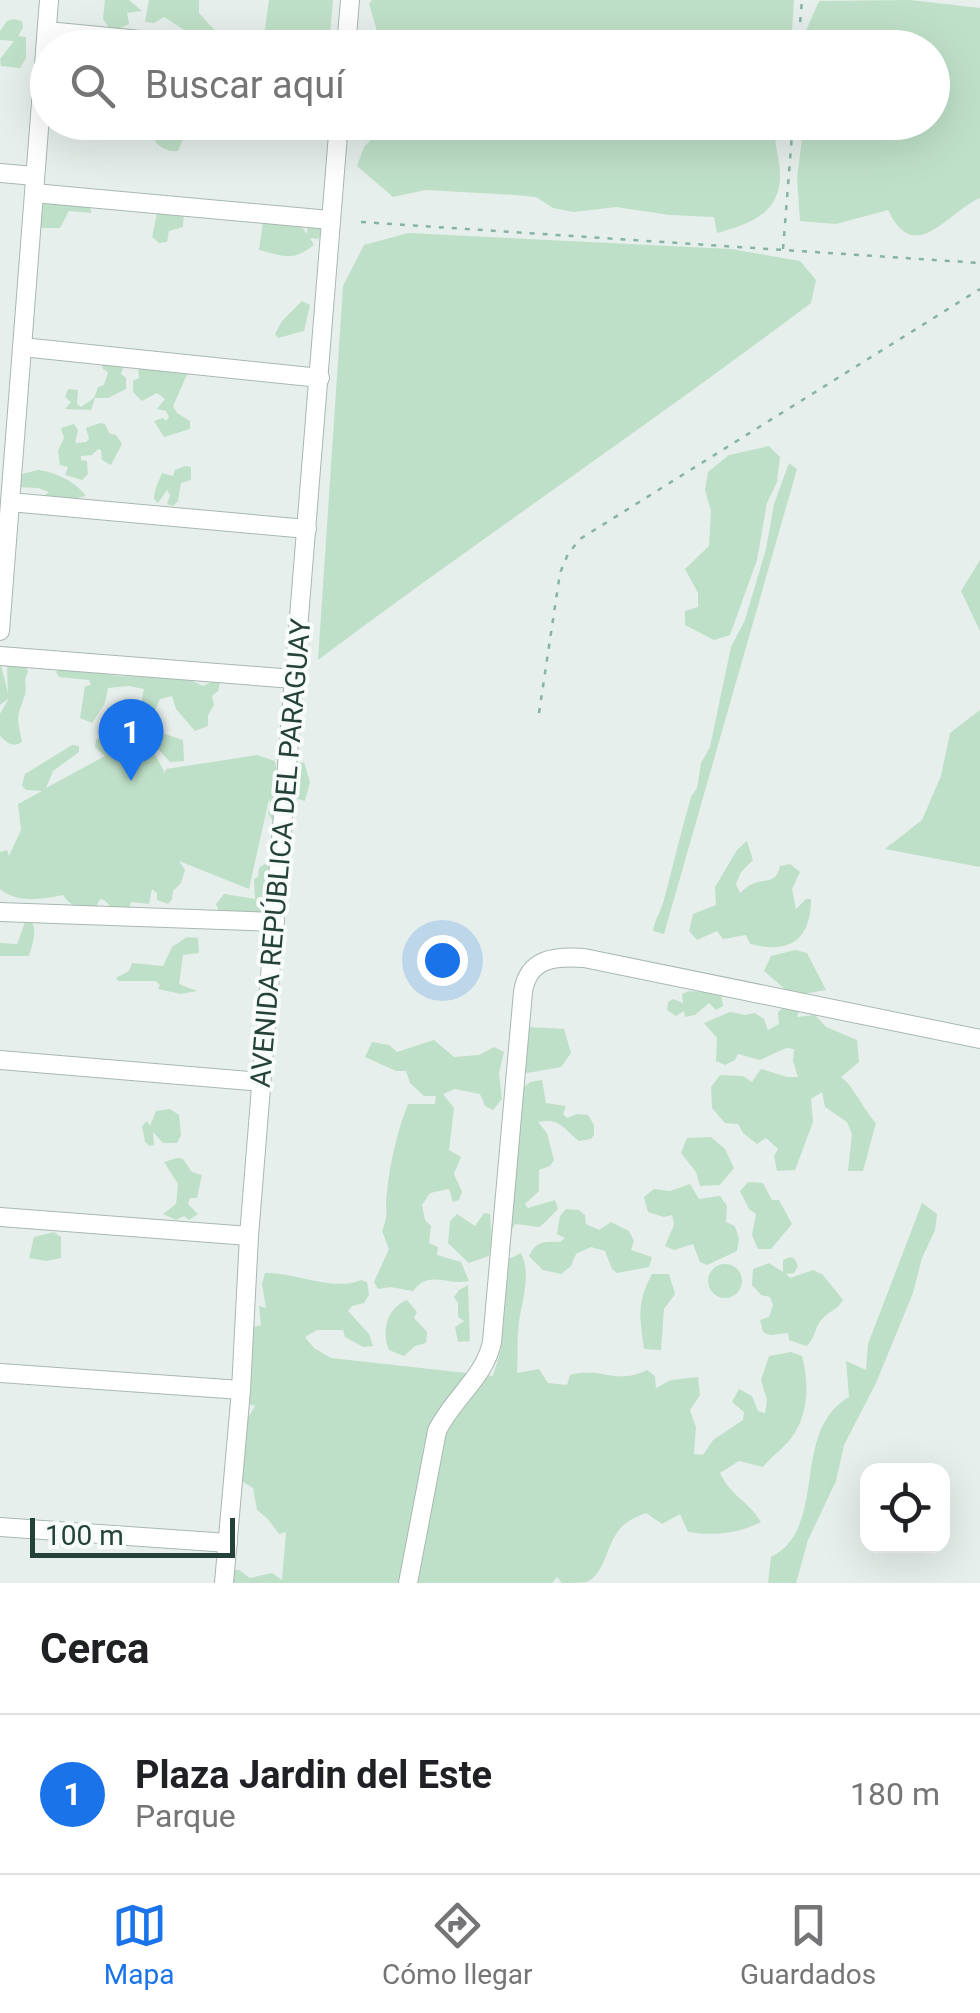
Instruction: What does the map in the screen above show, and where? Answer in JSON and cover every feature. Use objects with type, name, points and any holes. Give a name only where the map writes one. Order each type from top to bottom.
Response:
[{"type":"street","points":[[47,30],[49,0]]},
{"type":"street","points":[[348,30],[350,0]]},
{"type":"street","points":[[0,631],[10,502],[6,472],[22,347],[38,140]]},
{"type":"street","name":"AVENIDA REPÚBLICA DEL PARAGUAY","points":[[224,1583],[337,140]]},
{"type":"street","points":[[0,172],[35,184],[330,220]]},
{"type":"street","points":[[22,347],[320,378]]},
{"type":"street","points":[[10,502],[307,530]]},
{"type":"street","points":[[0,656],[294,680]]},
{"type":"street","points":[[0,912],[275,922]]},
{"type":"street","points":[[408,1583],[437,1431],[488,1361],[492,1342],[523,992],[525,978],[538,965],[558,956],[584,958],[980,1038]]},
{"type":"street","points":[[0,1060],[261,1082]]},
{"type":"street","points":[[0,1217],[249,1236]]},
{"type":"street","points":[[0,1373],[241,1390]]},
{"type":"street","points":[[0,1526],[228,1543]]},
{"type":"path","points":[[800,30],[802,0]]},
{"type":"path","points":[[783,249],[791,140]]},
{"type":"path","points":[[361,222],[980,263]]},
{"type":"path","points":[[539,713],[560,573],[580,538],[980,289]]},
{"type":"green space","points":[[105,0],[129,0],[142,11],[127,13],[129,24],[116,30],[111,30],[103,19]]},
{"type":"green space","points":[[149,0],[199,0],[199,13],[214,30],[184,30],[164,17],[154,23],[145,22]]},
{"type":"green space","points":[[269,0],[333,0],[330,30],[265,30]]},
{"type":"green space","points":[[372,0],[794,0],[792,30],[377,30],[369,4]]},
{"type":"green space","points":[[910,0],[980,8],[980,198],[931,231],[909,234],[898,226],[888,210],[836,224],[800,221],[797,178],[802,140],[950,140],[950,30],[806,30],[819,1]]},
{"type":"green space","points":[[13,19],[22,21],[18,36],[26,37],[26,58],[20,68],[1,66],[0,59],[14,41],[0,40],[0,31]]},
{"type":"green space","points":[[183,140],[178,151],[162,148],[155,141]]},
{"type":"green space","points":[[371,140],[775,140],[780,179],[773,203],[765,212],[717,233],[714,217],[616,207],[574,212],[553,208],[536,197],[426,190],[393,197],[357,166]]},
{"type":"green space","points":[[40,187],[83,190],[92,213],[69,211],[60,228],[38,228]]},
{"type":"green space","points":[[157,213],[184,213],[183,227],[169,231],[167,242],[159,243],[152,237]]},
{"type":"green space","points":[[308,218],[324,230],[318,239],[310,238],[314,245],[288,256],[259,250],[263,222],[300,225],[307,234]]},
{"type":"green space","points":[[408,233],[731,249],[800,261],[816,280],[811,303],[318,660],[343,286],[364,245]]},
{"type":"green space","points":[[302,301],[310,305],[304,331],[278,338],[275,334],[282,321]]},
{"type":"green space","points":[[101,360],[124,365],[121,374],[126,378],[126,389],[108,398],[95,398],[91,410],[65,409],[71,402],[65,397],[68,389],[78,390],[77,404],[81,407],[104,385],[108,372]]},
{"type":"green space","points":[[147,365],[189,370],[173,406],[190,421],[190,429],[164,437],[154,421],[166,421],[169,417],[166,411],[157,409],[165,399],[157,393],[142,401],[133,392],[133,381],[139,378],[138,368]]},
{"type":"green space","points":[[100,423],[122,444],[111,465],[102,460],[98,449],[92,455],[81,456],[81,460],[87,461],[88,474],[82,480],[65,475],[68,467],[60,465],[58,451],[64,438],[61,428],[74,424],[78,430],[75,443],[86,442],[86,428]]},
{"type":"green space","points":[[769,446],[780,457],[757,560],[730,635],[714,640],[685,625],[685,611],[698,607],[698,593],[685,569],[709,546],[711,511],[705,490],[708,472],[729,455]]},
{"type":"green space","points":[[789,463],[797,469],[664,934],[653,931],[691,797],[697,788],[701,763],[710,747],[731,647],[745,620],[766,549],[774,504]]},
{"type":"green space","points":[[191,467],[191,480],[181,483],[178,501],[173,506],[167,504],[167,490],[158,503],[154,496],[162,473],[173,476],[175,470]]},
{"type":"green space","points":[[38,470],[65,479],[86,496],[40,499],[49,492],[18,487],[18,475]]},
{"type":"green space","points":[[980,560],[980,631],[961,591]]},
{"type":"green space","points":[[0,661],[8,693],[10,663],[24,663],[28,672],[18,718],[22,742],[15,745],[0,736],[0,714],[9,698],[0,705]]},
{"type":"green space","points":[[59,669],[186,678],[203,686],[214,681],[220,683],[212,696],[214,705],[208,715],[208,726],[195,731],[176,709],[172,696],[160,699],[155,710],[145,710],[141,703],[144,689],[129,686],[108,688],[105,703],[92,723],[80,718],[85,686],[91,685],[89,680],[59,677]]},
{"type":"green space","points":[[980,710],[980,867],[885,849],[922,820],[941,776],[950,733]]},
{"type":"green space","points":[[162,733],[183,740],[184,761],[170,762],[151,741]]},
{"type":"green space","points":[[103,735],[115,738],[111,754],[153,751],[165,773],[166,769],[257,755],[275,761],[277,773],[304,762],[310,782],[305,801],[292,797],[274,823],[268,813],[269,799],[249,889],[179,861],[185,870],[168,904],[157,900],[152,889],[149,904],[131,902],[128,913],[100,899],[96,907],[86,908],[73,905],[63,895],[31,899],[7,894],[0,889],[0,852],[7,850],[9,856],[21,830],[18,804],[42,791],[22,786],[25,774],[72,745],[79,746],[79,752],[53,771],[46,788],[105,756],[95,747],[96,740]]},
{"type":"green space","points":[[747,841],[753,860],[736,884],[740,893],[752,884],[773,878],[780,866],[790,864],[800,872],[792,889],[796,909],[811,899],[807,925],[795,941],[786,945],[750,944],[746,935],[723,939],[717,931],[697,940],[689,931],[693,914],[716,905],[715,887],[737,850]]},
{"type":"green space","points":[[266,863],[279,865],[272,900],[261,901],[272,916],[219,912],[216,904],[224,894],[255,899],[254,879]]},
{"type":"green space","points":[[30,919],[34,932],[29,956],[0,956],[0,943],[17,944],[25,922]]},
{"type":"green space","points":[[187,937],[198,938],[199,953],[183,955],[179,984],[197,991],[181,994],[158,989],[156,981],[116,978],[129,971],[132,963],[163,966],[172,947]]},
{"type":"green space","points":[[795,950],[807,953],[826,990],[793,996],[764,971],[771,956]]},
{"type":"green space","points":[[682,994],[721,994],[723,1006],[716,1010],[709,1003],[695,1015],[685,1017],[684,1011],[676,1016],[667,1010],[668,1002],[673,999],[683,1003]]},
{"type":"green space","points":[[792,1001],[799,1012],[797,1017],[815,1015],[826,1027],[857,1040],[859,1062],[841,1077],[876,1123],[863,1171],[848,1171],[852,1134],[847,1122],[825,1107],[822,1092],[811,1099],[813,1122],[795,1170],[777,1171],[774,1156],[778,1149],[766,1138],[757,1144],[738,1124],[725,1123],[712,1108],[711,1087],[720,1075],[743,1076],[752,1082],[761,1069],[798,1077],[794,1049],[786,1048],[760,1060],[738,1054],[725,1065],[716,1061],[717,1038],[704,1023],[730,1012],[755,1013],[764,1019],[768,1030],[779,1024],[778,1012]]},
{"type":"green space","points":[[528,1027],[564,1029],[571,1053],[561,1067],[527,1073],[511,1048]]},
{"type":"green space","points":[[434,1040],[454,1057],[479,1055],[494,1047],[504,1052],[499,1073],[502,1099],[493,1110],[485,1106],[480,1094],[455,1089],[443,1094],[454,1108],[449,1150],[461,1157],[454,1174],[462,1192],[459,1200],[453,1202],[449,1189],[430,1193],[422,1205],[425,1220],[431,1226],[429,1243],[438,1247],[437,1255],[461,1262],[469,1281],[432,1279],[413,1291],[378,1289],[374,1282],[389,1249],[382,1231],[400,1125],[408,1104],[435,1104],[436,1096],[424,1096],[410,1083],[406,1071],[396,1071],[365,1057],[372,1042],[389,1045],[397,1052]]},
{"type":"green space","points":[[542,1080],[546,1103],[566,1106],[563,1114],[567,1118],[588,1115],[594,1135],[579,1141],[557,1123],[538,1122],[547,1133],[554,1160],[539,1170],[539,1191],[525,1204],[528,1208],[555,1200],[558,1209],[540,1227],[515,1224],[507,1238],[521,1090],[530,1082]]},
{"type":"green space","points":[[170,1109],[179,1115],[181,1135],[177,1143],[163,1143],[153,1132],[154,1145],[150,1146],[145,1142],[142,1126],[147,1121],[150,1126],[156,1111]]},
{"type":"green space","points":[[711,1137],[725,1149],[734,1168],[720,1185],[700,1186],[696,1172],[681,1153],[687,1138]]},
{"type":"green space","points":[[183,1159],[192,1172],[202,1175],[197,1198],[190,1198],[188,1204],[198,1214],[189,1220],[163,1214],[176,1204],[178,1184],[164,1162]]},
{"type":"green space","points":[[748,1182],[763,1183],[772,1200],[779,1200],[792,1224],[771,1249],[758,1249],[752,1235],[756,1214],[740,1191]]},
{"type":"green space","points":[[690,1184],[699,1199],[720,1196],[727,1206],[726,1222],[735,1226],[739,1239],[737,1251],[707,1265],[700,1262],[693,1244],[674,1250],[665,1246],[674,1225],[672,1215],[648,1212],[644,1197],[654,1189],[670,1191]]},
{"type":"green space","points":[[922,1203],[937,1214],[935,1230],[876,1383],[844,1445],[836,1481],[808,1540],[796,1583],[768,1583],[771,1557],[789,1543],[800,1524],[820,1433],[831,1413],[849,1397],[846,1361],[866,1370],[868,1344]]},
{"type":"green space","points":[[566,1209],[579,1210],[585,1215],[586,1224],[599,1230],[611,1222],[629,1231],[634,1241],[631,1250],[652,1257],[649,1267],[617,1273],[605,1251],[591,1247],[576,1254],[571,1266],[561,1274],[543,1270],[529,1256],[538,1245],[565,1238],[557,1234],[560,1216]]},
{"type":"green space","points":[[484,1213],[490,1214],[489,1256],[469,1263],[448,1243],[450,1221],[457,1214],[475,1226]]},
{"type":"green space","points":[[54,1232],[61,1237],[61,1258],[29,1258],[34,1237]]},
{"type":"green space","points":[[521,1253],[526,1282],[517,1373],[539,1369],[548,1383],[567,1385],[570,1375],[626,1376],[647,1370],[655,1376],[656,1388],[671,1380],[698,1377],[700,1395],[690,1410],[696,1427],[694,1454],[703,1455],[713,1440],[743,1420],[744,1412],[732,1402],[739,1389],[752,1396],[758,1411],[765,1413],[767,1400],[761,1380],[769,1356],[791,1352],[802,1356],[806,1398],[792,1437],[763,1467],[739,1461],[720,1473],[761,1522],[734,1531],[698,1533],[688,1532],[680,1514],[662,1524],[646,1513],[621,1528],[596,1574],[583,1582],[562,1583],[557,1577],[552,1583],[222,1583],[221,1570],[239,1570],[250,1578],[272,1573],[282,1580],[286,1532],[279,1534],[257,1510],[253,1488],[240,1480],[245,1423],[255,1406],[244,1403],[250,1328],[261,1325],[259,1306],[266,1308],[262,1284],[265,1273],[327,1283],[367,1282],[369,1295],[364,1303],[348,1311],[369,1334],[373,1346],[363,1347],[345,1337],[343,1330],[317,1330],[305,1337],[331,1358],[493,1376],[501,1349],[509,1259]]},
{"type":"green space","points":[[790,1257],[798,1266],[794,1273],[786,1274],[790,1278],[813,1270],[822,1274],[843,1300],[821,1321],[806,1346],[789,1340],[788,1333],[763,1332],[760,1320],[769,1317],[773,1305],[770,1297],[761,1295],[752,1285],[753,1269],[769,1263],[783,1272],[783,1260]]},
{"type":"green space","points":[[725,1264],[737,1269],[742,1281],[737,1293],[725,1298],[713,1293],[708,1281],[713,1269]]},
{"type":"green space","points":[[652,1274],[669,1274],[675,1294],[664,1309],[661,1350],[644,1349],[641,1328],[641,1302]]},
{"type":"green space","points":[[468,1285],[470,1341],[458,1342],[455,1327],[464,1321],[458,1317],[454,1297]]},
{"type":"green space","points":[[407,1300],[417,1312],[414,1318],[427,1332],[426,1343],[415,1346],[404,1356],[389,1350],[386,1328],[390,1314]]},
{"type":"place","name":"Plaza Jardin del Este","points":[[131,781]]}]
